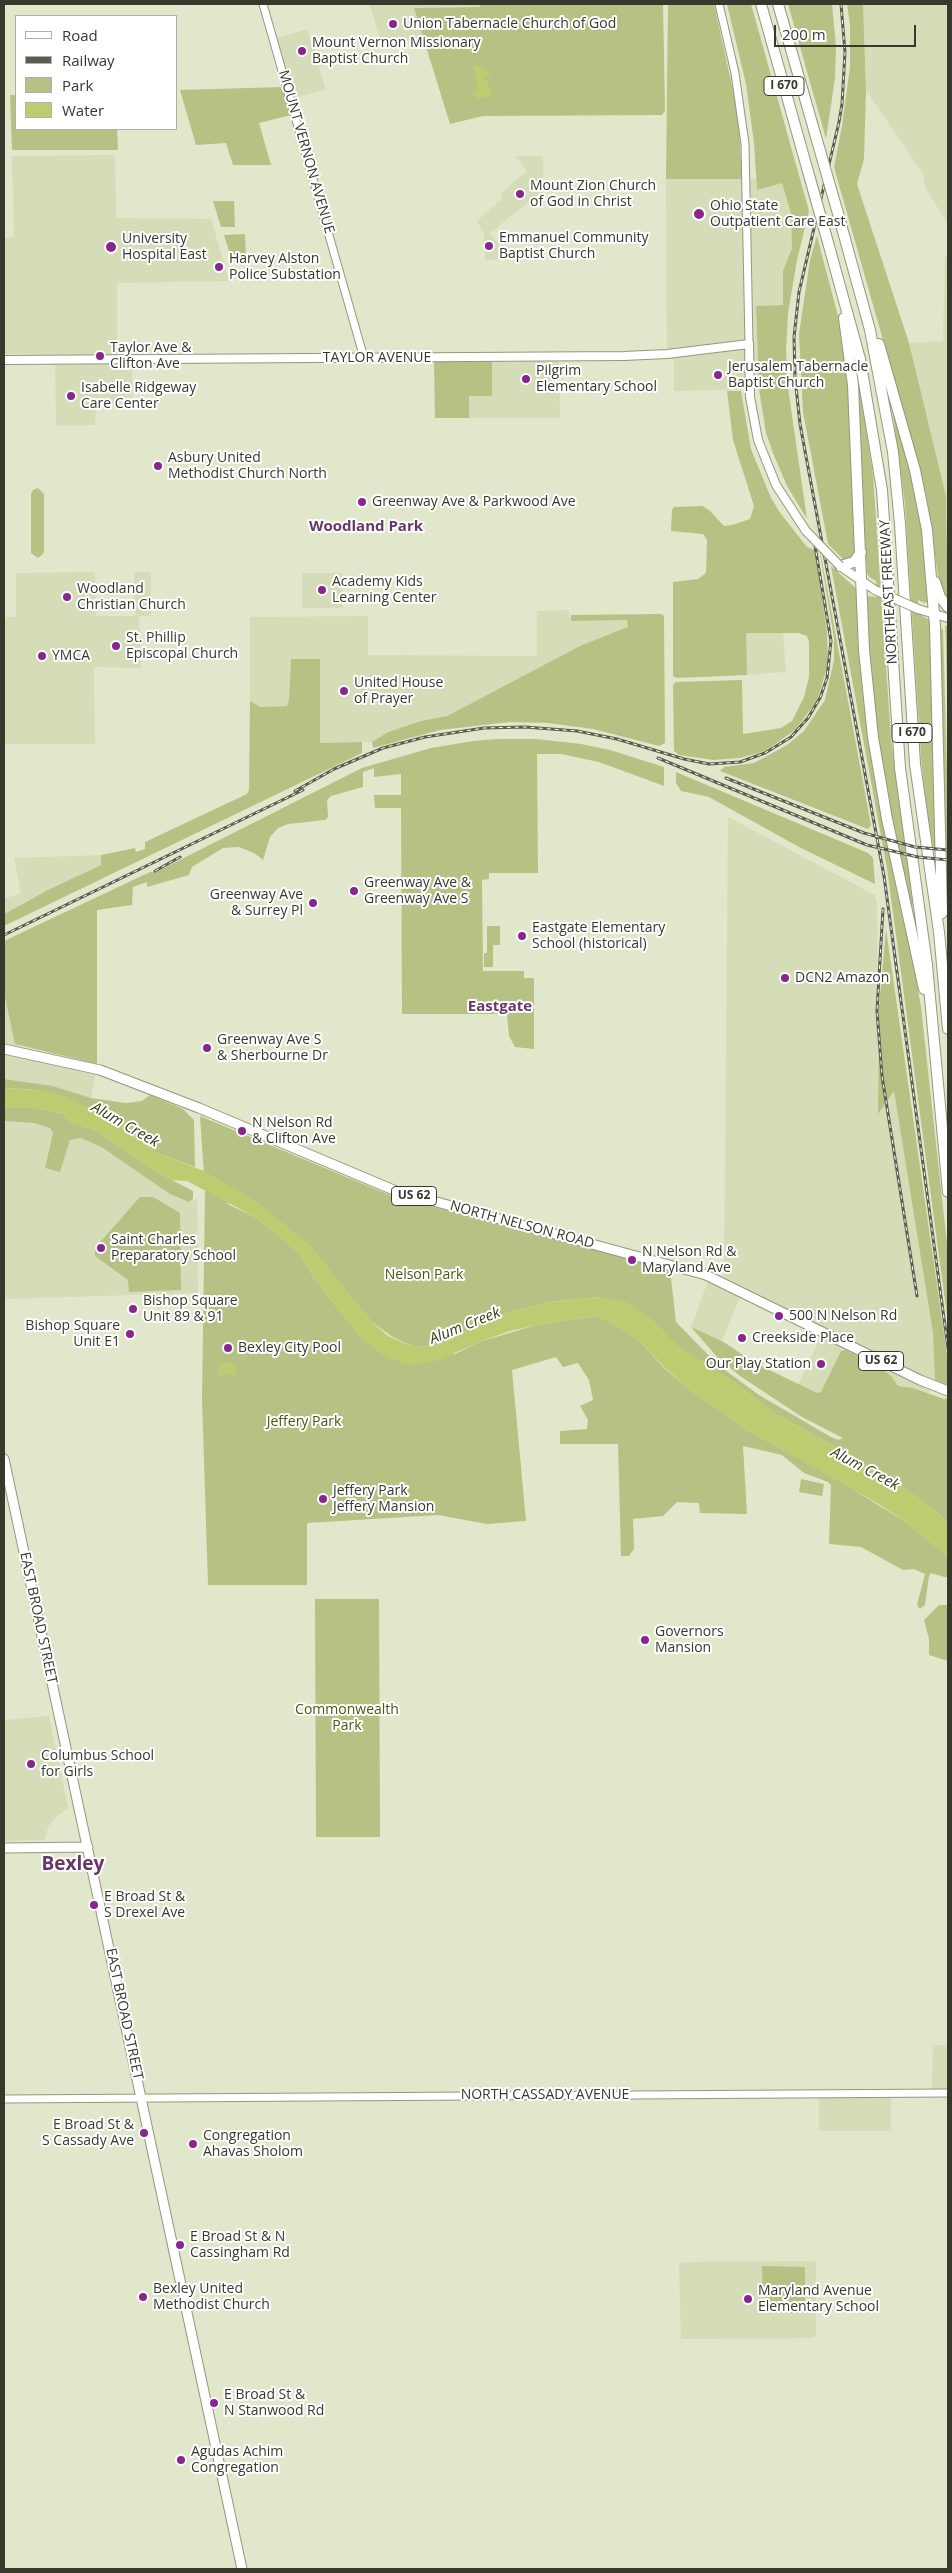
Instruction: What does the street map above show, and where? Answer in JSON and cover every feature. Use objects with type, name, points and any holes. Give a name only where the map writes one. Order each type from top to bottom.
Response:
[{"type":"highway","name":"NORTHEAST FREEWAY","points":[[761,4],[860,359],[880,473],[886,538],[900,776],[922,920],[948,1192]]},
{"type":"highway","name":"NORTHEAST FREEWAY","points":[[778,4],[866,315],[883,395],[894,467],[902,548],[915,764],[939,932],[948,1029]]},
{"type":"highway","points":[[829,246],[844,315],[854,385],[864,650],[877,766],[927,1009],[932,1019]]},
{"type":"highway","points":[[866,315],[876,333],[908,443],[922,504],[936,587],[948,607]]},
{"type":"highway","points":[[928,542],[933,614],[942,905],[948,994]]},
{"type":"highway","points":[[840,566],[854,562],[861,551]]},
{"type":"main road","name":"TAYLOR AVENUE","points":[[4,360],[624,356],[667,354],[749,344]]},
{"type":"main road","points":[[749,344],[750,397],[758,440],[776,485],[806,531],[840,566],[862,583],[918,609],[948,618]]},
{"type":"main road","name":"NORTH NELSON ROAD","points":[[4,1049],[100,1070],[199,1108],[396,1191],[706,1275],[913,1377],[948,1391]]},
{"type":"main road","name":"EAST BROAD STREET","points":[[4,1459],[242,2569]]},
{"type":"main road","points":[[4,1848],[88,1847]]},
{"type":"street","name":"MOUNT VERNON AVENUE","points":[[263,4],[364,358]]},
{"type":"street","points":[[719,4],[736,73],[745,144],[749,344]]},
{"type":"street","name":"NORTH CASSADY AVENUE","points":[[4,2099],[948,2093]]},
{"type":"shaded area","points":[[481,4],[481,7],[414,8],[423,37],[383,48],[370,5]]},
{"type":"shaded area","points":[[863,4],[948,4],[948,224],[926,189],[923,174],[866,90]]},
{"type":"shaded area","points":[[307,29],[326,90],[286,99],[274,39]]},
{"type":"shaded area","name":"University Hospital East","points":[[115,155],[116,218],[211,219],[229,281],[117,283],[117,354],[121,361],[132,361],[133,403],[96,405],[95,425],[56,426],[55,355],[4,354],[4,238],[14,237],[12,156]]},
{"type":"shaded area","points":[[515,156],[543,156],[543,190],[490,233],[510,259],[485,260],[484,233],[477,221],[503,198],[500,194],[527,171]]},
{"type":"shaded area","points":[[666,179],[756,179],[757,190],[782,183],[791,213],[792,248],[783,271],[783,305],[756,306],[759,389],[674,391],[674,361],[667,347]]},
{"type":"shaded area","points":[[948,255],[948,527],[946,496],[909,343],[943,341],[945,257]]},
{"type":"shaded area","name":"Pilgrim Elementary School","points":[[559,361],[560,418],[469,418],[469,396],[492,395],[492,362]]},
{"type":"shaded area","points":[[95,572],[96,616],[135,616],[134,572],[151,572],[151,616],[139,616],[141,668],[94,667],[95,744],[4,744],[4,617],[16,617],[16,573]]},
{"type":"shaded area","name":"Academy Kids Learning Center","points":[[302,573],[342,573],[342,608],[302,608]]},
{"type":"shaded area","points":[[568,610],[572,621],[628,620],[628,627],[582,645],[447,716],[421,721],[388,732],[372,742],[320,743],[320,659],[291,659],[287,706],[260,707],[250,701],[250,617],[368,616],[368,655],[537,656],[537,611]]},
{"type":"shaded area","points":[[745,633],[783,633],[786,672],[747,675]]},
{"type":"shaded area","points":[[728,817],[875,895],[877,902],[878,1113],[894,1090],[933,1333],[935,1380],[929,1393],[898,1386],[892,1377],[841,1351],[821,1392],[817,1393],[798,1385],[821,1335],[741,1295],[722,1341],[691,1327],[708,1281],[724,1276]]},
{"type":"shaded area","points":[[101,855],[101,865],[4,914],[4,899],[21,893],[14,858]]},
{"type":"shaded area","points":[[4,993],[14,1039],[19,1046],[97,1064],[91,1098],[53,1086],[4,1079]]},
{"type":"shaded area","name":"Saint Charles Preparatory School","points":[[4,1121],[34,1123],[50,1128],[53,1133],[45,1168],[60,1172],[70,1140],[81,1138],[103,1148],[189,1202],[197,1199],[198,1293],[4,1299]]},
{"type":"shaded area","name":"Columbus School for Girls","points":[[49,1716],[68,1808],[55,1818],[48,1827],[45,1840],[4,1841],[4,1720]]},
{"type":"shaded area","points":[[933,2045],[948,2045],[948,2093],[932,2093]]},
{"type":"shaded area","points":[[819,2093],[891,2093],[891,2131],[819,2131]]},
{"type":"shaded area","name":"Maryland Avenue Elementary School","points":[[813,2261],[816,2263],[816,2335],[813,2338],[681,2339],[679,2264],[682,2262]]},
{"type":"green space","points":[[481,4],[663,4],[665,111],[662,115],[483,116],[450,124],[414,8],[480,7]]},
{"type":"green space","points":[[668,4],[714,4],[738,113],[742,179],[666,179]]},
{"type":"green space","points":[[727,4],[751,4],[809,211],[797,260],[788,313],[786,351],[788,388],[807,519],[787,486],[773,453],[766,433],[759,389],[756,306],[783,305],[783,271],[792,248],[791,213],[782,183],[757,190],[754,143],[746,84]]},
{"type":"green space","points":[[788,4],[832,4],[836,47],[835,78],[826,139]]},
{"type":"green space","points":[[847,4],[863,4],[866,90],[864,159],[857,184],[909,343],[946,496],[948,600],[939,583],[927,499],[920,471],[834,167],[850,67],[850,25]]},
{"type":"green space","points":[[283,87],[291,115],[259,123],[271,165],[233,165],[226,143],[196,145],[180,90]]},
{"type":"green space","points":[[10,95],[15,95],[15,130],[117,130],[118,150],[12,150]]},
{"type":"green space","points":[[213,201],[234,201],[235,227],[221,227]]},
{"type":"green space","points":[[245,234],[246,257],[231,257],[224,235]]},
{"type":"green space","points":[[817,236],[838,316],[848,372],[857,552],[849,560],[843,559],[828,544],[803,412],[799,334],[810,260]]},
{"type":"green space","points":[[434,362],[492,362],[492,396],[469,396],[469,418],[435,418]]},
{"type":"green space","points":[[858,379],[873,475],[891,739],[913,906],[910,906],[897,853],[873,708],[866,601],[868,596],[877,597],[876,581],[869,577],[867,573],[856,382]]},
{"type":"green space","points":[[727,391],[741,391],[751,449],[771,498],[807,547],[815,550],[827,632],[828,664],[817,701],[795,730],[765,751],[740,758],[713,760],[679,755],[674,751],[673,685],[676,682],[742,680],[743,734],[781,728],[792,721],[804,697],[809,677],[809,642],[807,636],[799,633],[746,633],[747,675],[677,678],[673,676],[673,582],[698,579],[706,573],[707,540],[703,534],[671,531],[672,510],[674,507],[702,506],[709,510],[724,526],[750,519],[754,506],[733,440]]},
{"type":"green space","points":[[891,400],[912,477],[924,546],[929,601],[925,603],[918,600],[919,614],[931,621],[938,847],[933,847],[921,757],[905,504]]},
{"type":"green space","points":[[38,488],[44,494],[44,550],[43,554],[38,558],[31,553],[31,494],[33,490]]},
{"type":"green space","points":[[814,518],[871,825],[868,829],[720,771],[724,767],[754,763],[787,745],[804,731],[825,700],[834,660],[834,638]]},
{"type":"green space","points":[[831,566],[858,590],[862,665],[921,1007],[948,1253],[948,1323],[887,868]]},
{"type":"green space","points":[[661,614],[664,616],[665,743],[659,746],[593,729],[548,723],[510,722],[440,730],[373,748],[372,742],[388,732],[421,721],[447,716],[582,645],[628,627],[627,620],[571,621],[571,615]]},
{"type":"green space","points":[[945,626],[948,626],[948,734],[946,644]]},
{"type":"green space","points":[[943,628],[948,807],[948,922],[940,687],[941,630]]},
{"type":"green space","points":[[291,659],[320,659],[320,743],[362,742],[362,753],[4,926],[4,914],[48,890],[101,865],[101,855],[135,848],[136,852],[145,849],[145,842],[247,794],[249,790],[250,701],[260,707],[287,706]]},
{"type":"green space","points":[[498,739],[536,739],[581,744],[610,750],[664,767],[664,786],[599,762],[561,754],[537,754],[538,873],[489,873],[489,879],[482,880],[483,971],[524,971],[524,978],[534,978],[534,1049],[515,1047],[509,1036],[507,1014],[402,1014],[401,808],[375,808],[374,795],[401,795],[401,774],[374,777],[374,768],[363,772],[363,787],[331,796],[327,800],[328,817],[325,820],[288,824],[278,828],[270,837],[263,860],[254,853],[239,847],[223,848],[192,867],[189,875],[147,887],[147,882],[133,887],[132,905],[97,910],[97,1064],[15,1044],[4,993],[4,941],[150,872],[156,872],[362,768],[431,748]]},
{"type":"green space","points":[[676,772],[868,853],[873,858],[875,884],[799,847],[709,797],[681,791],[676,783]]},
{"type":"green space","points":[[487,926],[500,926],[500,945],[493,945],[493,967],[484,967],[484,953],[487,953]]},
{"type":"green space","points":[[886,929],[948,1362],[948,1385],[935,1380],[933,1333],[894,1091],[878,1114],[879,1007]]},
{"type":"green space","points":[[4,1079],[53,1086],[91,1098],[126,1103],[142,1101],[150,1095],[183,1109],[194,1120],[195,1167],[156,1153],[122,1124],[39,1090],[4,1088]]},
{"type":"green space","points":[[4,1108],[36,1108],[64,1114],[68,1121],[95,1130],[155,1171],[193,1191],[193,1199],[189,1202],[170,1194],[103,1148],[81,1138],[70,1140],[60,1172],[45,1168],[53,1133],[50,1128],[34,1123],[4,1121]]},
{"type":"green space","points":[[200,1116],[392,1196],[670,1270],[676,1322],[718,1365],[759,1395],[838,1440],[843,1438],[802,1417],[740,1376],[718,1358],[691,1327],[722,1341],[755,1363],[817,1393],[821,1392],[841,1351],[846,1350],[885,1371],[898,1386],[913,1388],[944,1399],[948,1398],[948,1524],[933,1509],[885,1475],[774,1413],[735,1383],[600,1297],[549,1302],[496,1316],[436,1346],[414,1347],[391,1336],[372,1322],[329,1270],[258,1209],[225,1203],[257,1218],[298,1252],[316,1281],[363,1340],[455,1354],[479,1342],[536,1325],[597,1316],[616,1325],[639,1340],[664,1368],[693,1392],[747,1430],[843,1483],[907,1523],[948,1556],[948,1578],[931,1573],[925,1605],[920,1609],[917,1605],[925,1574],[914,1569],[903,1570],[861,1547],[829,1544],[831,1485],[828,1482],[804,1473],[782,1455],[743,1446],[747,1514],[700,1513],[699,1503],[677,1502],[663,1516],[633,1519],[634,1549],[629,1556],[621,1556],[618,1444],[560,1444],[560,1431],[587,1429],[588,1420],[580,1406],[593,1400],[589,1380],[578,1363],[563,1367],[556,1357],[512,1370],[526,1521],[487,1524],[438,1515],[307,1523],[307,1585],[208,1585],[202,1399],[205,1190]]},
{"type":"green space","points":[[140,1197],[153,1197],[180,1213],[181,1290],[129,1292],[128,1280],[95,1256],[95,1248]]},
{"type":"green space","points":[[801,1479],[824,1484],[822,1496],[799,1492]]},
{"type":"green space","name":"Commonwealth Park","points":[[315,1599],[379,1599],[380,1837],[316,1837]]},
{"type":"green space","points":[[939,1605],[948,1605],[948,1661],[929,1655],[929,1639],[924,1620]]},
{"type":"green space","points":[[762,2266],[805,2267],[805,2313],[781,2313],[763,2295]]},
{"type":"water","points":[[473,65],[477,65],[490,73],[491,76],[482,79],[487,80],[489,85],[484,87],[489,86],[492,95],[476,100],[473,91],[478,89]]},
{"type":"water","name":"Alum Creek","points":[[4,1088],[39,1090],[65,1096],[122,1124],[156,1153],[204,1171],[256,1201],[311,1246],[372,1322],[388,1336],[414,1347],[436,1346],[496,1316],[549,1302],[600,1297],[624,1301],[651,1318],[679,1347],[735,1383],[774,1413],[885,1475],[933,1509],[948,1524],[948,1556],[907,1523],[877,1503],[747,1430],[693,1392],[665,1368],[639,1340],[597,1316],[510,1331],[479,1342],[437,1361],[411,1365],[387,1358],[363,1340],[316,1281],[298,1252],[257,1218],[187,1181],[172,1180],[155,1171],[95,1130],[68,1121],[64,1114],[36,1108],[4,1108]]},
{"type":"water","points":[[219,1363],[235,1363],[236,1375],[219,1375]]},
{"type":"railway","points":[[841,4],[845,52],[842,104],[799,292],[794,337],[795,378],[800,424],[884,876],[948,1348]]},
{"type":"railway","points":[[295,791],[334,769],[383,748],[425,737],[484,728],[525,727],[577,731],[617,739],[684,759],[709,764],[740,762],[765,753],[791,737],[808,718],[820,698],[827,678],[831,641],[815,546]]},
{"type":"railway","points":[[658,758],[867,845],[918,857],[948,860]]},
{"type":"railway","points":[[726,778],[864,833],[915,847],[948,850]]},
{"type":"railway","points":[[4,935],[303,790]]},
{"type":"railway","points":[[155,871],[180,857]]},
{"type":"railway","points":[[883,909],[877,1011],[882,1076],[917,1296]]},
{"type":"place","name":"Union Tabernacle Church of God","points":[[393,24]]},
{"type":"place","name":"Mount Vernon Missionary Baptist Church","points":[[302,51]]},
{"type":"place","name":"Mount Zion Church of God in Christ","points":[[520,194]]},
{"type":"place","name":"Ohio State Outpatient Care East","points":[[699,214]]},
{"type":"place","name":"Emmanuel Community Baptist Church","points":[[489,246]]},
{"type":"place","name":"University Hospital East","points":[[111,247]]},
{"type":"place","name":"Harvey Alston Police Substation","points":[[219,267]]},
{"type":"place","name":"Taylor Ave & Clifton Ave","points":[[100,356]]},
{"type":"place","name":"Jerusalem Tabernacle Baptist Church","points":[[718,375]]},
{"type":"place","name":"Pilgrim Elementary School","points":[[526,379]]},
{"type":"place","name":"Isabelle Ridgeway Care Center","points":[[71,396]]},
{"type":"place","name":"Asbury United Methodist Church North","points":[[158,466]]},
{"type":"place","name":"Greenway Ave & Parkwood Ave","points":[[362,502]]},
{"type":"place","name":"Academy Kids Learning Center","points":[[322,590]]},
{"type":"place","name":"Woodland Christian Church","points":[[67,597]]},
{"type":"place","name":"St. Phillip Episcopal Church","points":[[116,646]]},
{"type":"place","name":"YMCA","points":[[42,656]]},
{"type":"place","name":"United House of Prayer","points":[[344,691]]},
{"type":"place","name":"Greenway Ave & Greenway Ave S","points":[[354,891]]},
{"type":"place","name":"Greenway Ave & Surrey Pl","points":[[313,903]]},
{"type":"place","name":"Eastgate Elementary School (historical)","points":[[522,936]]},
{"type":"place","name":"DCN2 Amazon","points":[[785,978]]},
{"type":"place","name":"Greenway Ave S & Sherbourne Dr","points":[[207,1048]]},
{"type":"place","name":"N Nelson Rd & Clifton Ave","points":[[242,1131]]},
{"type":"place","name":"Saint Charles Preparatory School","points":[[101,1248]]},
{"type":"place","name":"N Nelson Rd & Maryland Ave","points":[[632,1260]]},
{"type":"place","name":"Bishop Square Unit 89 & 91","points":[[133,1309]]},
{"type":"place","name":"500 N Nelson Rd","points":[[779,1316]]},
{"type":"place","name":"Bishop Square Unit E1","points":[[130,1334]]},
{"type":"place","name":"Creekside Place","points":[[742,1338]]},
{"type":"place","name":"Bexley City Pool","points":[[228,1348]]},
{"type":"place","name":"Our Play Station","points":[[821,1364]]},
{"type":"place","name":"Jeffery Park Jeffery Mansion","points":[[323,1499]]},
{"type":"place","name":"Governors Mansion","points":[[645,1640]]},
{"type":"place","name":"Columbus School for Girls","points":[[31,1764]]},
{"type":"place","name":"E Broad St & S Drexel Ave","points":[[94,1905]]},
{"type":"place","name":"E Broad St & S Cassady Ave","points":[[144,2133]]},
{"type":"place","name":"Congregation Ahavas Sholom","points":[[193,2144]]},
{"type":"place","name":"E Broad St & N Cassingham Rd","points":[[180,2245]]},
{"type":"place","name":"Bexley United Methodist Church","points":[[143,2297]]},
{"type":"place","name":"Maryland Avenue Elementary School","points":[[748,2299]]},
{"type":"place","name":"E Broad St & N Stanwood Rd","points":[[214,2403]]},
{"type":"place","name":"Agudas Achim Congregation","points":[[181,2460]]},
{"type":"district","name":"Woodland Park","points":[[366,527]]},
{"type":"district","name":"Eastgate","points":[[500,1007]]},
{"type":"district","name":"Bexley","points":[[73,1865]]},
{"type":"park label","name":"Nelson Park","points":[[424,1275]]},
{"type":"park label","name":"Jeffery Park","points":[[304,1422]]}]
